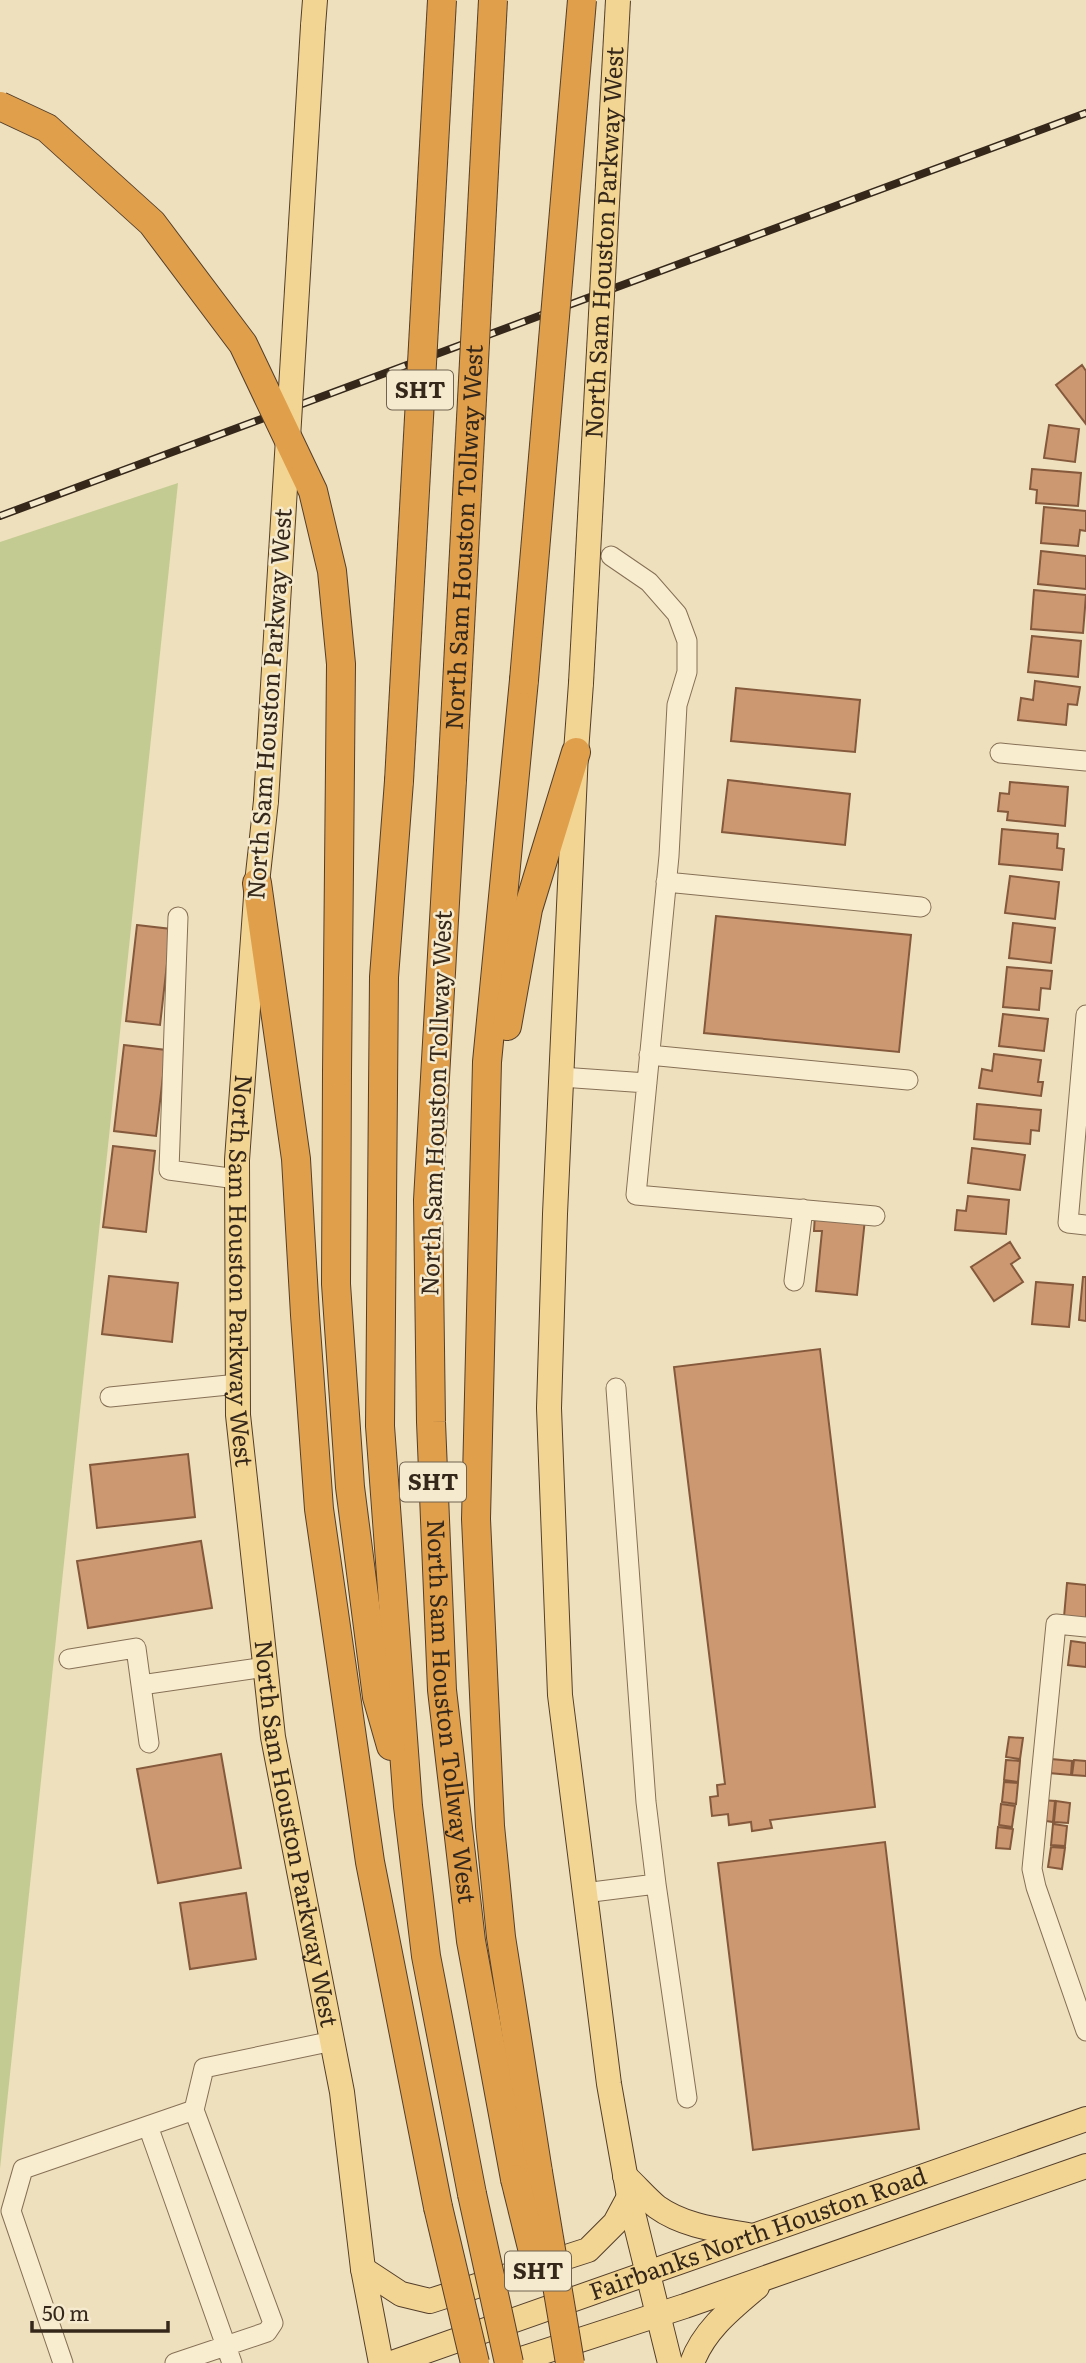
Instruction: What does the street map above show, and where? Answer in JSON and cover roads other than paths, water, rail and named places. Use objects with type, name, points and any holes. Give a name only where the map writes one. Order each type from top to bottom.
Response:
[{"type":"highway","name":"North Sam Houston Tollway West","points":[[442,0],[399,780],[384,977],[380,1426],[408,1805],[426,1956],[472,2194],[509,2363]]},
{"type":"highway","name":"North Sam Houston Tollway West","points":[[494,0],[428,1200],[431,1422],[442,1690],[471,1941],[527,2176],[560,2363]]},
{"type":"highway","points":[[570,2363],[527,2176],[490,1826],[476,1519],[487,1062],[524,680],[582,0]]},
{"type":"highway","points":[[0,106],[47,128],[152,223],[243,344],[313,491],[332,571],[341,664],[336,1284],[350,1487],[377,1697],[408,1805]]},
{"type":"highway","points":[[485,1697],[501,1062],[528,909],[576,752]]},
{"type":"highway","points":[[257,883],[296,1159],[319,1509],[370,1862],[438,2207],[475,2363]]},
{"type":"main road","name":"North Sam Houston Parkway West","points":[[315,0],[266,801],[257,883],[237,1179],[238,1415],[273,1738],[342,2092],[363,2269],[381,2363]]},
{"type":"main road","name":"North Sam Houston Parkway West","points":[[618,0],[576,752],[561,1077],[550,1409],[560,1695],[584,1893],[627,2186],[670,2363]]},
{"type":"main road","name":"Fairbanks North Houston Road","points":[[392,2363],[1086,2119]]},
{"type":"main road","name":"Fairbanks North Houston Road","points":[[509,2363],[658,2315],[1086,2166]]},
{"type":"main road","points":[[363,2269],[401,2294],[430,2301],[588,2250],[614,2223],[627,2186],[677,2219],[753,2236]]},
{"type":"main road","points":[[692,2363],[706,2336],[725,2314],[769,2277]]},
{"type":"street","points":[[611,556],[649,582],[677,614],[687,641],[687,672],[677,705],[666,882],[636,1195],[875,1216]]},
{"type":"street","points":[[1000,753],[1086,761]]},
{"type":"street","points":[[666,882],[921,907]]},
{"type":"street","points":[[178,917],[169,1170],[237,1179]]},
{"type":"street","points":[[1077,1224],[1086,1014]]},
{"type":"street","points":[[649,1055],[908,1080]]},
{"type":"street","points":[[561,1077],[647,1083]]},
{"type":"street","points":[[794,1281],[803,1209]]},
{"type":"street","points":[[110,1397],[238,1384]]},
{"type":"street","points":[[616,1388],[646,1801],[687,2098]]},
{"type":"street","points":[[1086,1627],[1056,1625],[1032,1853],[1036,1887],[1086,2031]]},
{"type":"street","points":[[69,1659],[136,1648],[149,1743]]},
{"type":"street","points":[[141,1685],[265,1667]]},
{"type":"street","points":[[584,1893],[656,1884]]},
{"type":"street","points":[[175,2363],[229,2354],[267,2332],[273,2323],[194,2110],[204,2068],[332,2041]]},
{"type":"street","points":[[63,2363],[11,2211],[23,2169],[194,2110]]},
{"type":"street","points":[[148,2126],[229,2354]]},
{"type":"railway","points":[[0,516],[1086,113]]}]
